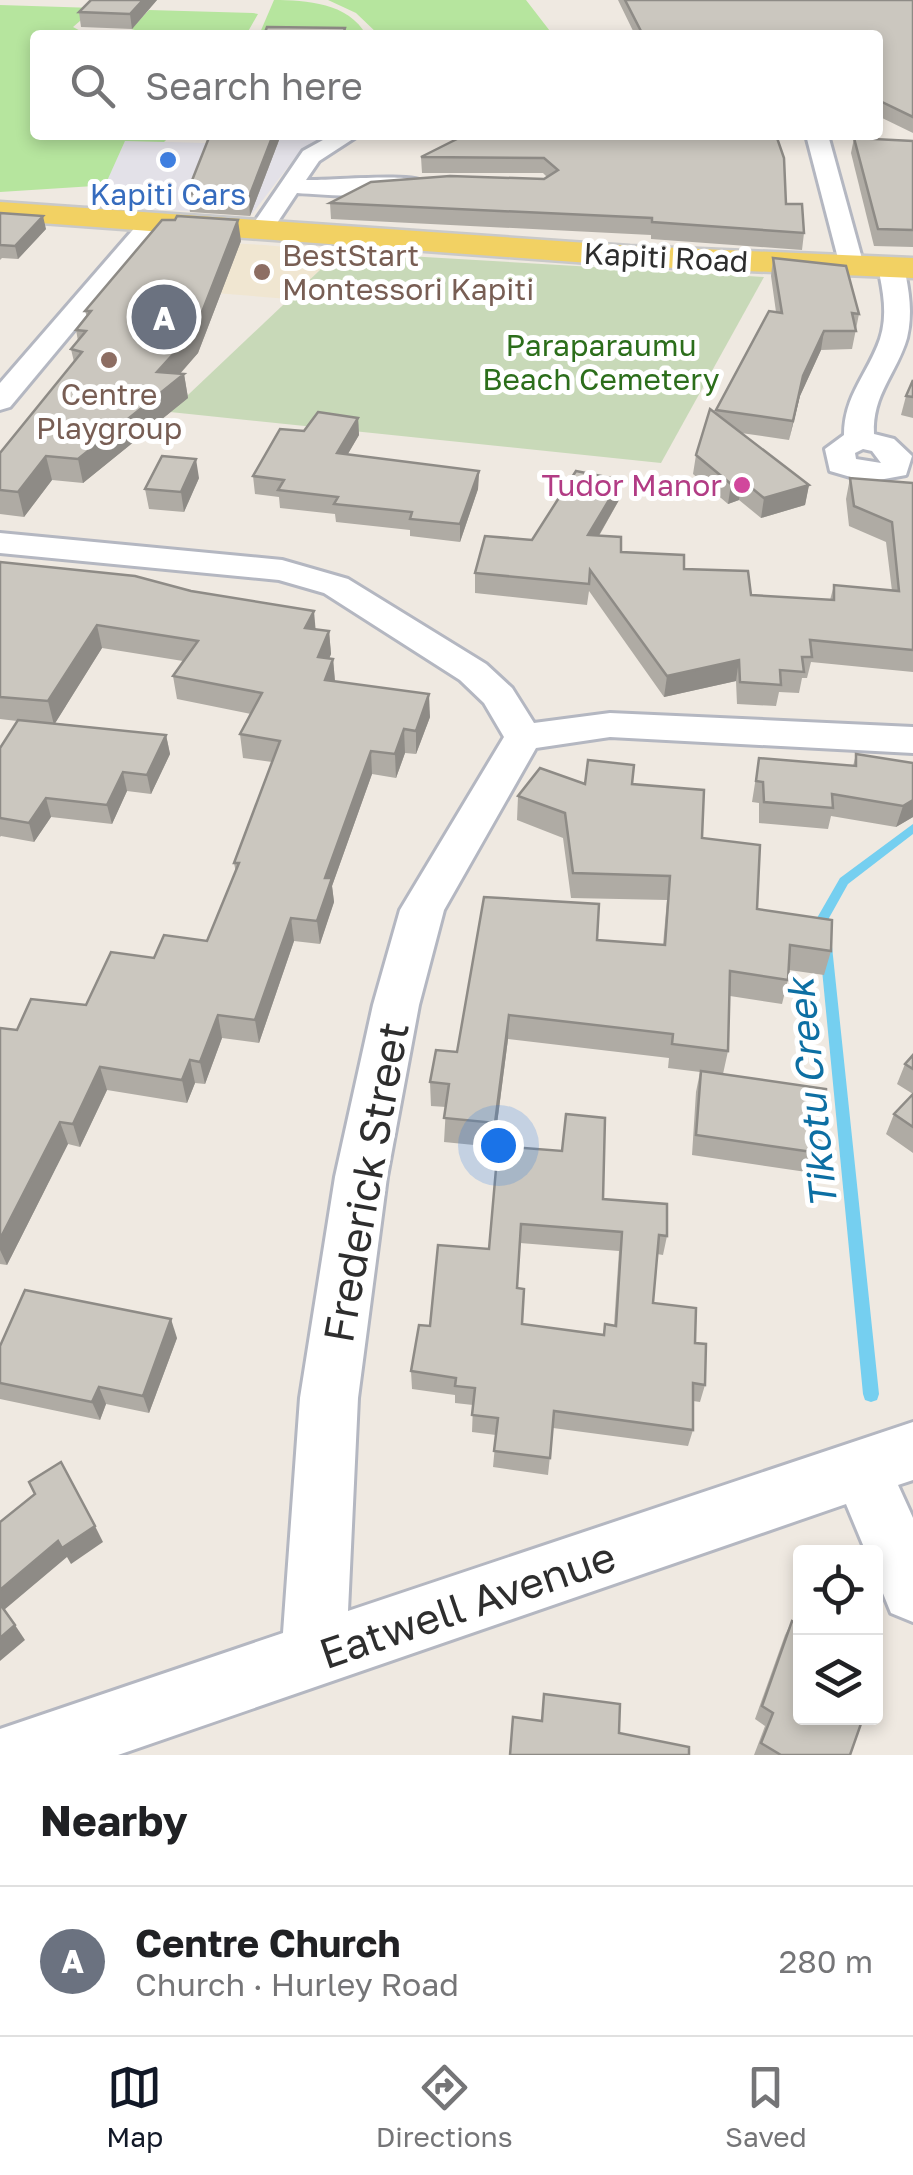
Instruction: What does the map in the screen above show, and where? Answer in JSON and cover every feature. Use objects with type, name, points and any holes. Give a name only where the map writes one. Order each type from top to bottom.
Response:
[{"type":"main road","name":"Kapiti Road","points":[[0,211],[630,256],[902,268]]},
{"type":"street","points":[[261,230],[312,156],[339,140]]},
{"type":"street","points":[[817,140],[852,266]]},
{"type":"street","points":[[290,186],[351,189],[440,181]]},
{"type":"street","points":[[0,401],[152,222]]},
{"type":"street","points":[[860,439],[857,408],[894,339],[902,268]]},
{"type":"street","points":[[0,543],[282,570],[336,586],[474,672],[499,696],[522,737],[610,725],[913,740]]},
{"type":"street","name":"Frederick Street","points":[[314,1656],[328,1398],[361,1177],[396,1004],[422,910],[522,737]]},
{"type":"street","points":[[887,1460],[913,1591]]},
{"type":"street","name":"Eatwell Avenue","points":[[20,1755],[887,1460]]},
{"type":"shaded area","points":[[320,140],[297,155],[252,214],[85,206],[110,193],[102,191],[125,141]]},
{"type":"shaded area","name":"BestStart Montessori Kapiti","points":[[226,243],[339,252],[289,299],[215,293]]},
{"type":"green space","points":[[274,0],[313,3],[338,10],[362,30],[261,30]]},
{"type":"green space","points":[[328,0],[526,0],[549,30],[374,30],[356,13]]},
{"type":"green space","points":[[0,5],[95,8],[73,27],[79,30],[30,30],[30,140],[166,140],[125,141],[107,181],[94,186],[0,192]]},
{"type":"green space","points":[[149,10],[258,14],[249,30],[131,29]]},
{"type":"green space","name":"Paraparaumu Beach Cemetery","points":[[339,252],[764,277],[661,463],[170,412]]},
{"type":"building","points":[[91,0],[143,0],[130,14],[79,12]]},
{"type":"building","points":[[625,0],[913,0],[913,117],[883,102],[883,30],[640,30]]},
{"type":"building","points":[[267,27],[345,28],[344,30],[266,30]]},
{"type":"building","points":[[208,140],[271,140],[249,197],[187,193]]},
{"type":"building","points":[[455,140],[778,140],[784,158],[786,204],[802,204],[804,233],[652,222],[652,218],[330,203],[371,182],[450,176],[544,179],[558,170],[544,158],[421,157]]},
{"type":"building","points":[[855,140],[913,141],[913,230],[878,229]]},
{"type":"building","points":[[0,213],[43,216],[15,246],[0,245]]},
{"type":"building","points":[[177,216],[238,220],[195,330],[157,372],[184,374],[78,459],[46,456],[18,492],[0,490],[0,453],[82,352],[71,349],[86,331],[76,330],[91,311],[85,311],[162,220],[175,220]]},
{"type":"building","points":[[773,258],[846,266],[859,314],[852,313],[856,331],[824,331],[803,376],[793,421],[716,410],[769,311],[782,313]]},
{"type":"building","points":[[710,409],[809,485],[764,498],[742,480],[731,484],[696,455]]},
{"type":"building","points":[[318,412],[358,418],[337,453],[479,471],[460,524],[410,519],[412,512],[334,504],[338,497],[278,490],[284,480],[253,476],[280,429],[304,431]]},
{"type":"building","points":[[162,456],[196,459],[181,492],[145,489]]},
{"type":"building","points":[[576,471],[621,480],[588,535],[621,537],[621,552],[684,555],[684,569],[748,571],[751,595],[834,600],[834,585],[899,591],[892,522],[854,506],[850,478],[913,483],[913,650],[810,640],[812,657],[802,657],[804,672],[780,670],[781,685],[740,682],[739,660],[667,676],[590,570],[589,584],[475,573],[485,536],[532,540]]},
{"type":"building","points":[[0,562],[135,576],[191,591],[314,611],[305,628],[329,631],[318,657],[333,659],[325,680],[429,694],[416,731],[404,729],[395,754],[371,751],[325,878],[332,878],[317,921],[291,918],[255,1020],[218,1015],[200,1062],[190,1060],[182,1080],[100,1067],[73,1124],[60,1122],[0,1239],[0,1028],[17,1030],[31,999],[86,1005],[111,952],[154,958],[164,935],[207,941],[239,863],[234,863],[280,741],[240,734],[262,693],[173,676],[198,641],[97,625],[48,701],[0,697]]},
{"type":"building","points":[[18,720],[166,735],[147,775],[123,772],[107,805],[46,798],[29,823],[0,818],[0,748]]},
{"type":"building","points":[[856,754],[913,763],[913,800],[903,806],[832,794],[833,808],[764,802],[763,782],[756,781],[759,758],[856,766]]},
{"type":"building","points":[[588,760],[634,765],[632,784],[704,790],[702,838],[760,845],[757,909],[832,920],[831,951],[790,945],[788,980],[730,971],[728,1051],[672,1044],[673,1034],[509,1015],[495,1123],[444,1118],[449,1084],[430,1082],[436,1050],[457,1052],[484,897],[599,904],[597,940],[665,945],[670,876],[573,873],[565,813],[518,796],[540,768],[585,784]]},
{"type":"building","points":[[701,1071],[826,1089],[826,1154],[696,1135]]},
{"type":"building","points":[[913,1094],[913,1127],[894,1114]]},
{"type":"building","points":[[566,1114],[605,1118],[603,1199],[667,1204],[667,1236],[659,1235],[653,1303],[696,1308],[695,1343],[706,1344],[705,1385],[693,1383],[693,1430],[554,1411],[550,1458],[494,1451],[498,1418],[472,1415],[475,1388],[455,1386],[456,1378],[411,1371],[419,1325],[430,1326],[438,1245],[489,1249],[498,1146],[562,1151]],"holes":[[[521,1224],[622,1232],[616,1326],[605,1324],[604,1335],[522,1324],[524,1289],[517,1288]]]},
{"type":"building","points":[[25,1290],[171,1319],[143,1396],[99,1387],[92,1402],[0,1383],[0,1346]]},
{"type":"building","points":[[61,1462],[95,1526],[62,1548],[58,1541],[0,1590],[0,1522],[35,1494],[29,1482]]},
{"type":"building","points":[[0,1604],[15,1625],[0,1638]]},
{"type":"building","points":[[792,1621],[793,1725],[861,1725],[850,1755],[781,1755],[761,1743],[773,1713],[762,1706]]},
{"type":"building","points":[[544,1694],[620,1704],[619,1733],[689,1747],[689,1755],[510,1755],[513,1717],[542,1721]]},
{"type":"waterway","name":"Tikotu Creek","points":[[871,1394],[823,918],[844,881],[913,828]]},
{"type":"place","name":"Kapiti Cars","points":[[168,160]]},
{"type":"place","name":"BestStart Montessori Kapiti","points":[[262,272]]},
{"type":"place","name":"Centre Church","points":[[164,317]]},
{"type":"place","name":"Centre Playgroup","points":[[109,360]]},
{"type":"place","name":"Tudor Manor","points":[[742,485]]}]
